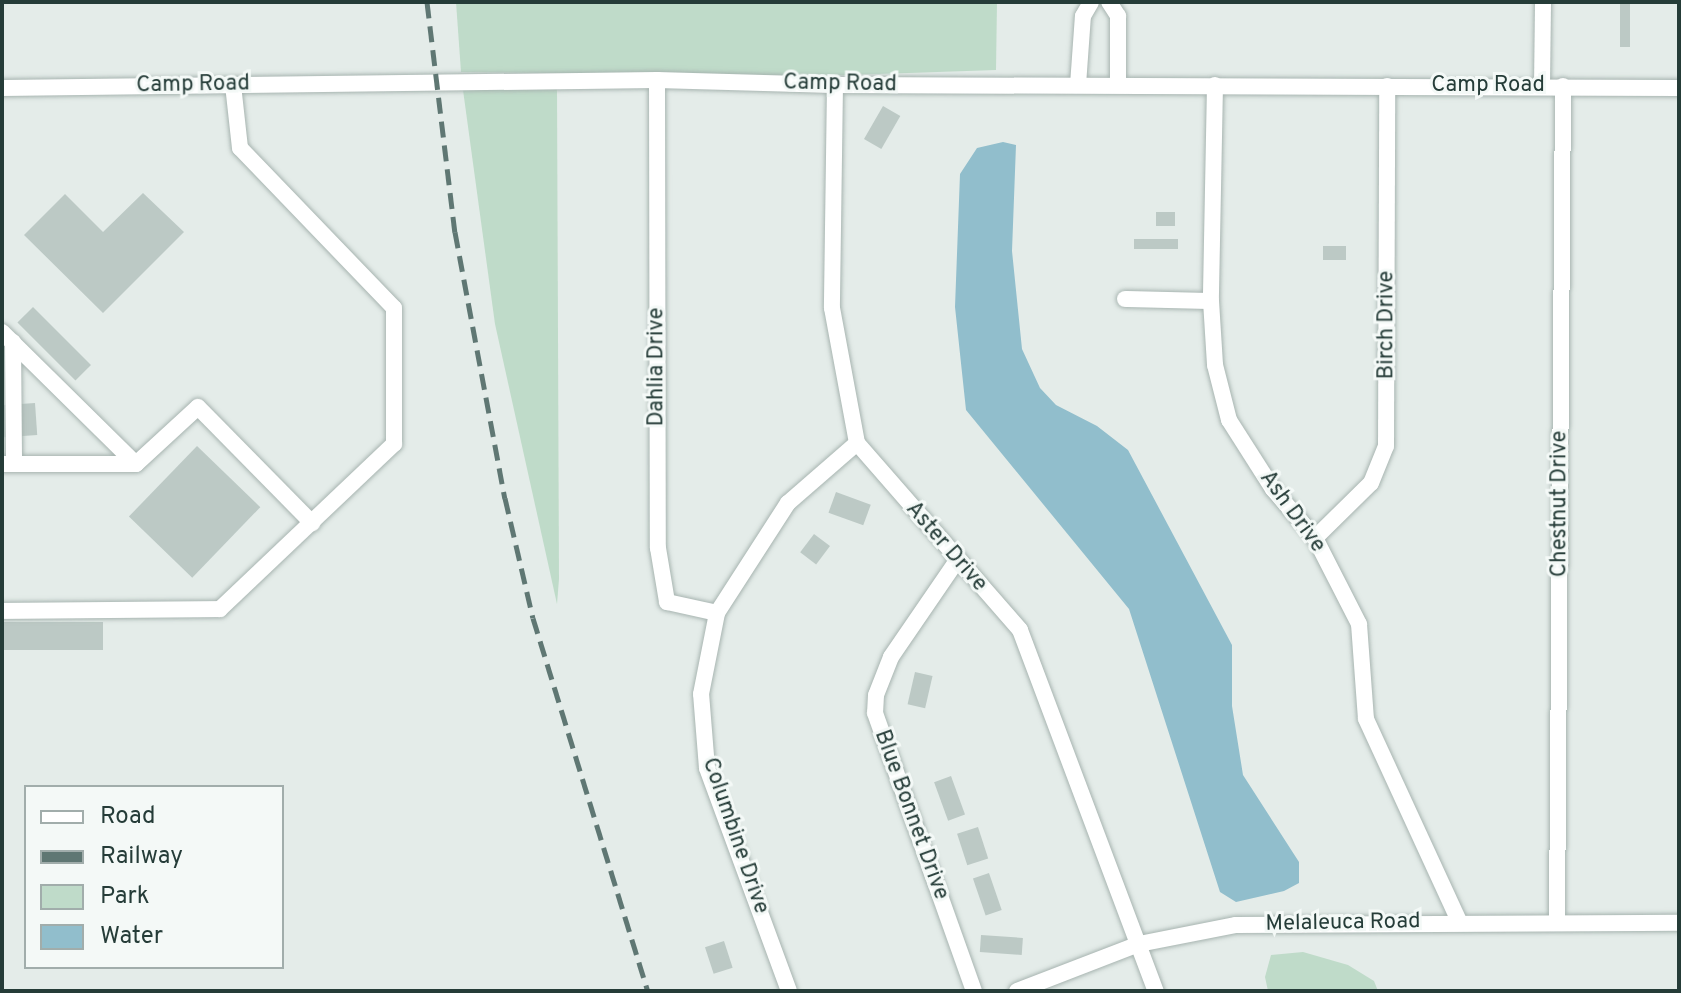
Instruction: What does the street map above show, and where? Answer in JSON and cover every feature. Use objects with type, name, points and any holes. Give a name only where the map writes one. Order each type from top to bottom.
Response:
[{"type":"street","points":[[1078,85],[1083,16],[1091,2]]},
{"type":"street","points":[[1109,2],[1118,16],[1118,85]]},
{"type":"street","points":[[1542,86],[1543,2]]},
{"type":"street","name":"Camp Road","points":[[2,88],[657,80],[835,85],[1679,88]]},
{"type":"street","name":"Dahlia Drive","points":[[657,80],[658,548],[667,602],[717,613]]},
{"type":"street","points":[[2,611],[220,609],[394,444],[394,308],[240,148],[233,85]]},
{"type":"street","name":"Aster Drive","points":[[835,85],[832,308],[857,443],[956,562],[1020,630],[1156,991]]},
{"type":"street","name":"Ash Drive","points":[[1215,85],[1211,301],[1215,365],[1229,420],[1273,489],[1315,538],[1359,624],[1366,719],[1459,921]]},
{"type":"street","name":"Birch Drive","points":[[1315,538],[1371,483],[1386,446],[1387,86]]},
{"type":"street","name":"Chestnut Drive","points":[[1557,921],[1563,86]]},
{"type":"street","points":[[1125,299],[1211,301]]},
{"type":"street","points":[[7,337],[8,464],[136,464],[198,407],[312,523]]},
{"type":"street","points":[[7,337],[136,464]]},
{"type":"street","name":"Columbine Drive","points":[[789,991],[707,768],[701,694],[717,613],[788,503],[857,443]]},
{"type":"street","name":"Blue Bonnet Drive","points":[[956,562],[891,657],[876,695],[875,713],[974,991]]},
{"type":"street","name":"Melaleuca Road","points":[[1017,991],[1139,944],[1236,925],[1459,921],[1679,923]]},
{"type":"green space","points":[[456,2],[997,2],[996,70],[820,76],[461,72]]},
{"type":"green space","points":[[557,89],[557,604],[495,324],[463,90]]},
{"type":"green space","points":[[1303,952],[1348,965],[1374,981],[1378,991],[1268,991],[1265,977],[1271,955]]},
{"type":"water","points":[[1003,142],[1016,145],[1012,251],[1022,349],[1040,388],[1056,405],[1097,426],[1128,450],[1232,645],[1232,706],[1243,775],[1299,862],[1299,883],[1284,891],[1236,902],[1220,892],[1129,609],[966,410],[955,307],[960,174],[977,148]]},
{"type":"building","points":[[1620,2],[1630,2],[1630,47],[1620,47]]},
{"type":"building","points":[[883,106],[900,116],[881,149],[864,139]]},
{"type":"building","points":[[143,193],[184,232],[103,313],[24,235],[65,194],[103,232]]},
{"type":"building","points":[[1156,212],[1175,212],[1175,226],[1156,226]]},
{"type":"building","points":[[1134,239],[1178,239],[1178,249],[1134,249]]},
{"type":"building","points":[[1323,246],[1346,246],[1346,260],[1323,260]]},
{"type":"building","points":[[33,307],[91,365],[75,381],[17,323]]},
{"type":"building","points":[[35,403],[37,435],[4,437],[2,405]]},
{"type":"building","points":[[197,446],[260,507],[192,578],[129,516]]},
{"type":"building","points":[[836,492],[871,505],[863,525],[828,513]]},
{"type":"building","points":[[814,534],[830,546],[816,564],[800,552]]},
{"type":"building","points":[[2,622],[103,622],[103,650],[2,650]]},
{"type":"building","points":[[915,672],[933,676],[925,708],[908,704]]},
{"type":"building","points":[[951,776],[965,815],[948,821],[934,782]]},
{"type":"building","points":[[978,827],[988,858],[967,865],[957,834]]},
{"type":"building","points":[[989,873],[1002,910],[986,915],[973,879]]},
{"type":"building","points":[[981,935],[1023,938],[1022,955],[980,952]]},
{"type":"building","points":[[724,941],[733,968],[714,974],[705,947]]},
{"type":"railway","points":[[427,2],[455,232],[505,498],[533,618],[648,991]]}]
